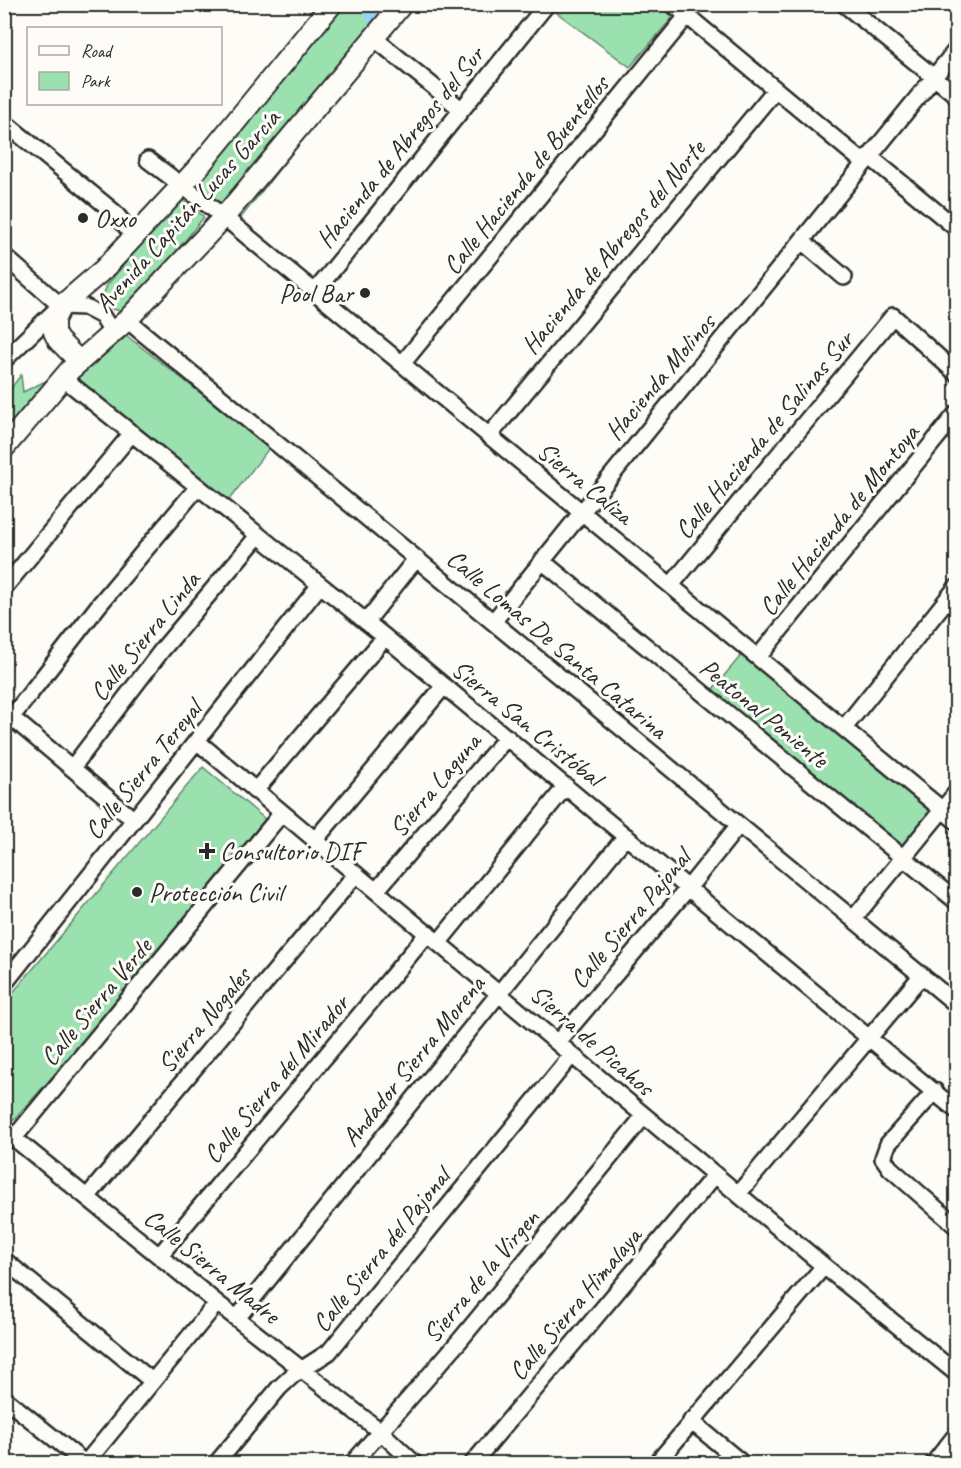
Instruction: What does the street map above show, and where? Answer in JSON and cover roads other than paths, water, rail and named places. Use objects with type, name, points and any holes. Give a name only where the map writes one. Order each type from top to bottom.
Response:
[{"type":"street","name":"Avenida Capitán Lucas García","points":[[61,306],[104,269],[215,149],[332,4]]},
{"type":"street","name":"Avenida Capitán Lucas García","points":[[4,448],[63,378],[127,320],[224,217],[402,4]]},
{"type":"street","name":"Hacienda de Abregos del Sur","points":[[314,293],[547,4]]},
{"type":"street","points":[[673,4],[775,90],[957,228]]},
{"type":"street","points":[[844,4],[933,79],[957,95]]},
{"type":"street","name":"Calle Hacienda de Buentellos","points":[[402,364],[687,16]]},
{"type":"street","points":[[374,38],[462,109]]},
{"type":"street","name":"Hacienda Molinos","points":[[493,622],[580,511],[957,50]]},
{"type":"street","name":"Hacienda de Abregos del Norte","points":[[489,436],[775,90]]},
{"type":"street","points":[[4,122],[114,212],[134,236]]},
{"type":"street","name":"Sierra Caliza","points":[[148,160],[224,217],[957,821]]},
{"type":"street","points":[[802,242],[844,277]]},
{"type":"street","points":[[4,256],[61,306]]},
{"type":"street","points":[[4,360],[61,306],[74,305],[93,309],[107,321],[112,334]]},
{"type":"street","points":[[61,306],[54,320],[54,332],[58,340],[80,361]]},
{"type":"street","name":"Calle Hacienda de Salinas Sur","points":[[672,584],[893,316],[957,373]]},
{"type":"street","name":"Calle Lomas De Santa Catarina","points":[[127,320],[738,826],[957,1004]]},
{"type":"street","name":"Sierra San Cristóbal","points":[[63,378],[257,537],[385,637],[957,1110]]},
{"type":"street","name":"Calle Hacienda de Montoya","points":[[759,656],[957,414]]},
{"type":"street","points":[[4,588],[132,433]]},
{"type":"street","points":[[134,820],[8,715],[197,488]]},
{"type":"street","name":"Calle Sierra Linda","points":[[72,768],[162,650],[257,537]]},
{"type":"street","points":[[366,622],[416,559]]},
{"type":"street","name":"Peatonal Poniente","points":[[542,561],[957,901]]},
{"type":"street","name":"Calle Sierra Tereyal","points":[[4,984],[198,742],[320,585]]},
{"type":"street","points":[[844,728],[957,588]]},
{"type":"street","points":[[255,791],[385,637]]},
{"type":"street","points":[[315,840],[444,686]]},
{"type":"street","name":"Sierra Laguna","points":[[376,891],[507,737]]},
{"type":"street","name":"Sierra de Picahos","points":[[198,742],[500,992],[824,1266],[957,1373]]},
{"type":"street","name":"Calle Sierra del Mirador","points":[[160,1255],[566,786]]},
{"type":"street","points":[[854,918],[957,793]]},
{"type":"street","name":"Calle Sierra Verde","points":[[9,1134],[282,813]]},
{"type":"street","name":"Calle Sierra Pajonal","points":[[558,1042],[738,826]]},
{"type":"street","name":"Andador Sierra Morena","points":[[238,1317],[626,836]]},
{"type":"street","name":"Sierra Nogales","points":[[88,1196],[356,874]]},
{"type":"street","points":[[738,1194],[922,975]]},
{"type":"street","name":"Calle Sierra del Pajonal","points":[[216,1464],[279,1388],[329,1353],[572,1055]]},
{"type":"street","points":[[935,1092],[888,1144],[883,1158],[890,1168],[957,1226]]},
{"type":"street","name":"Sierra de la Virgen","points":[[352,1464],[461,1339],[644,1116]]},
{"type":"street","name":"Calle Sierra Madre","points":[[9,1134],[217,1303],[238,1317],[380,1431],[416,1464]]},
{"type":"street","name":"Calle Sierra Himalaya","points":[[472,1464],[715,1175]]},
{"type":"street","points":[[4,1260],[152,1381]]},
{"type":"street","points":[[656,1464],[824,1266]]},
{"type":"street","points":[[6,1403],[86,1463],[217,1303]]},
{"type":"street","points":[[691,1421],[743,1464]]},
{"type":"street","points":[[933,1464],[957,1435]]},
{"type":"waterway","points":[[372,13],[378,28]]},
{"type":"place","name":"Oxxo","points":[[83,218]]},
{"type":"place","name":"Pool Bar","points":[[365,293]]},
{"type":"place","name":"Consultorio DIF","points":[[207,851]]},
{"type":"place","name":"Protección Civil","points":[[137,892]]}]
